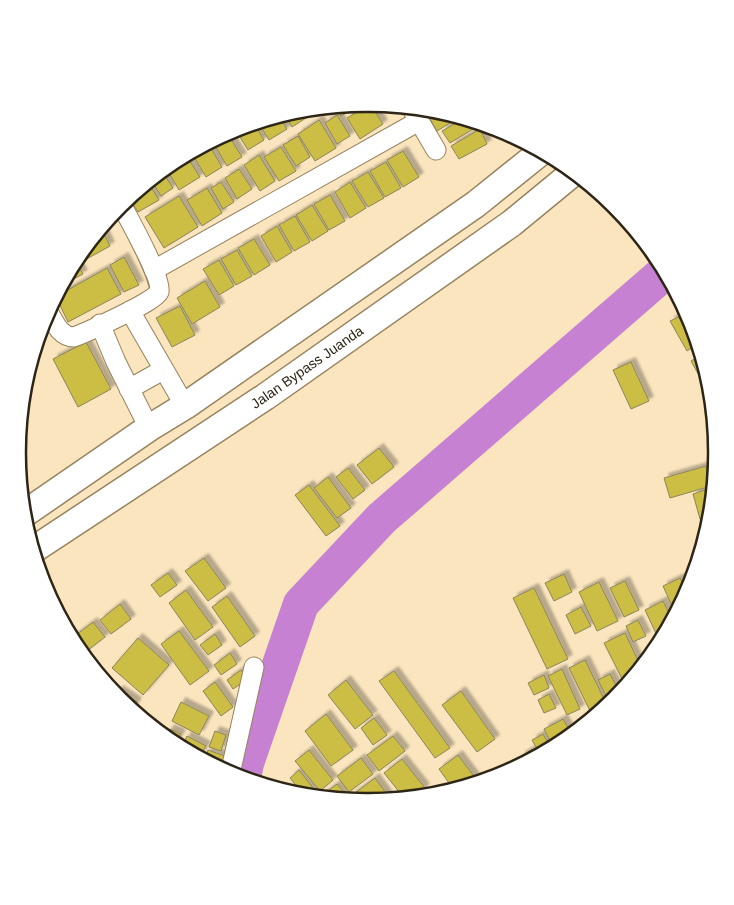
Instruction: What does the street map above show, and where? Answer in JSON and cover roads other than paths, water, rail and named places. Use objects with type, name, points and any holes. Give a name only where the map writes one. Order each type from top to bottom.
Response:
[{"type":"main road","points":[[31,509],[476,204],[536,157]]},
{"type":"main road","name":"Jalan Bypass Juanda","points":[[39,546],[265,397],[512,223],[568,177]]},
{"type":"street","points":[[154,270],[413,115]]},
{"type":"street","points":[[416,116],[436,150]]},
{"type":"street","points":[[53,320],[61,333],[67,337],[74,337],[152,300],[159,292],[154,270],[125,213]]},
{"type":"street","points":[[130,311],[184,406]]},
{"type":"street","points":[[100,324],[149,428]]},
{"type":"street","points":[[129,389],[163,370]]},
{"type":"street","points":[[232,765],[254,667]]},
{"type":"waterway","points":[[245,770],[301,604],[382,518],[659,277]]}]
